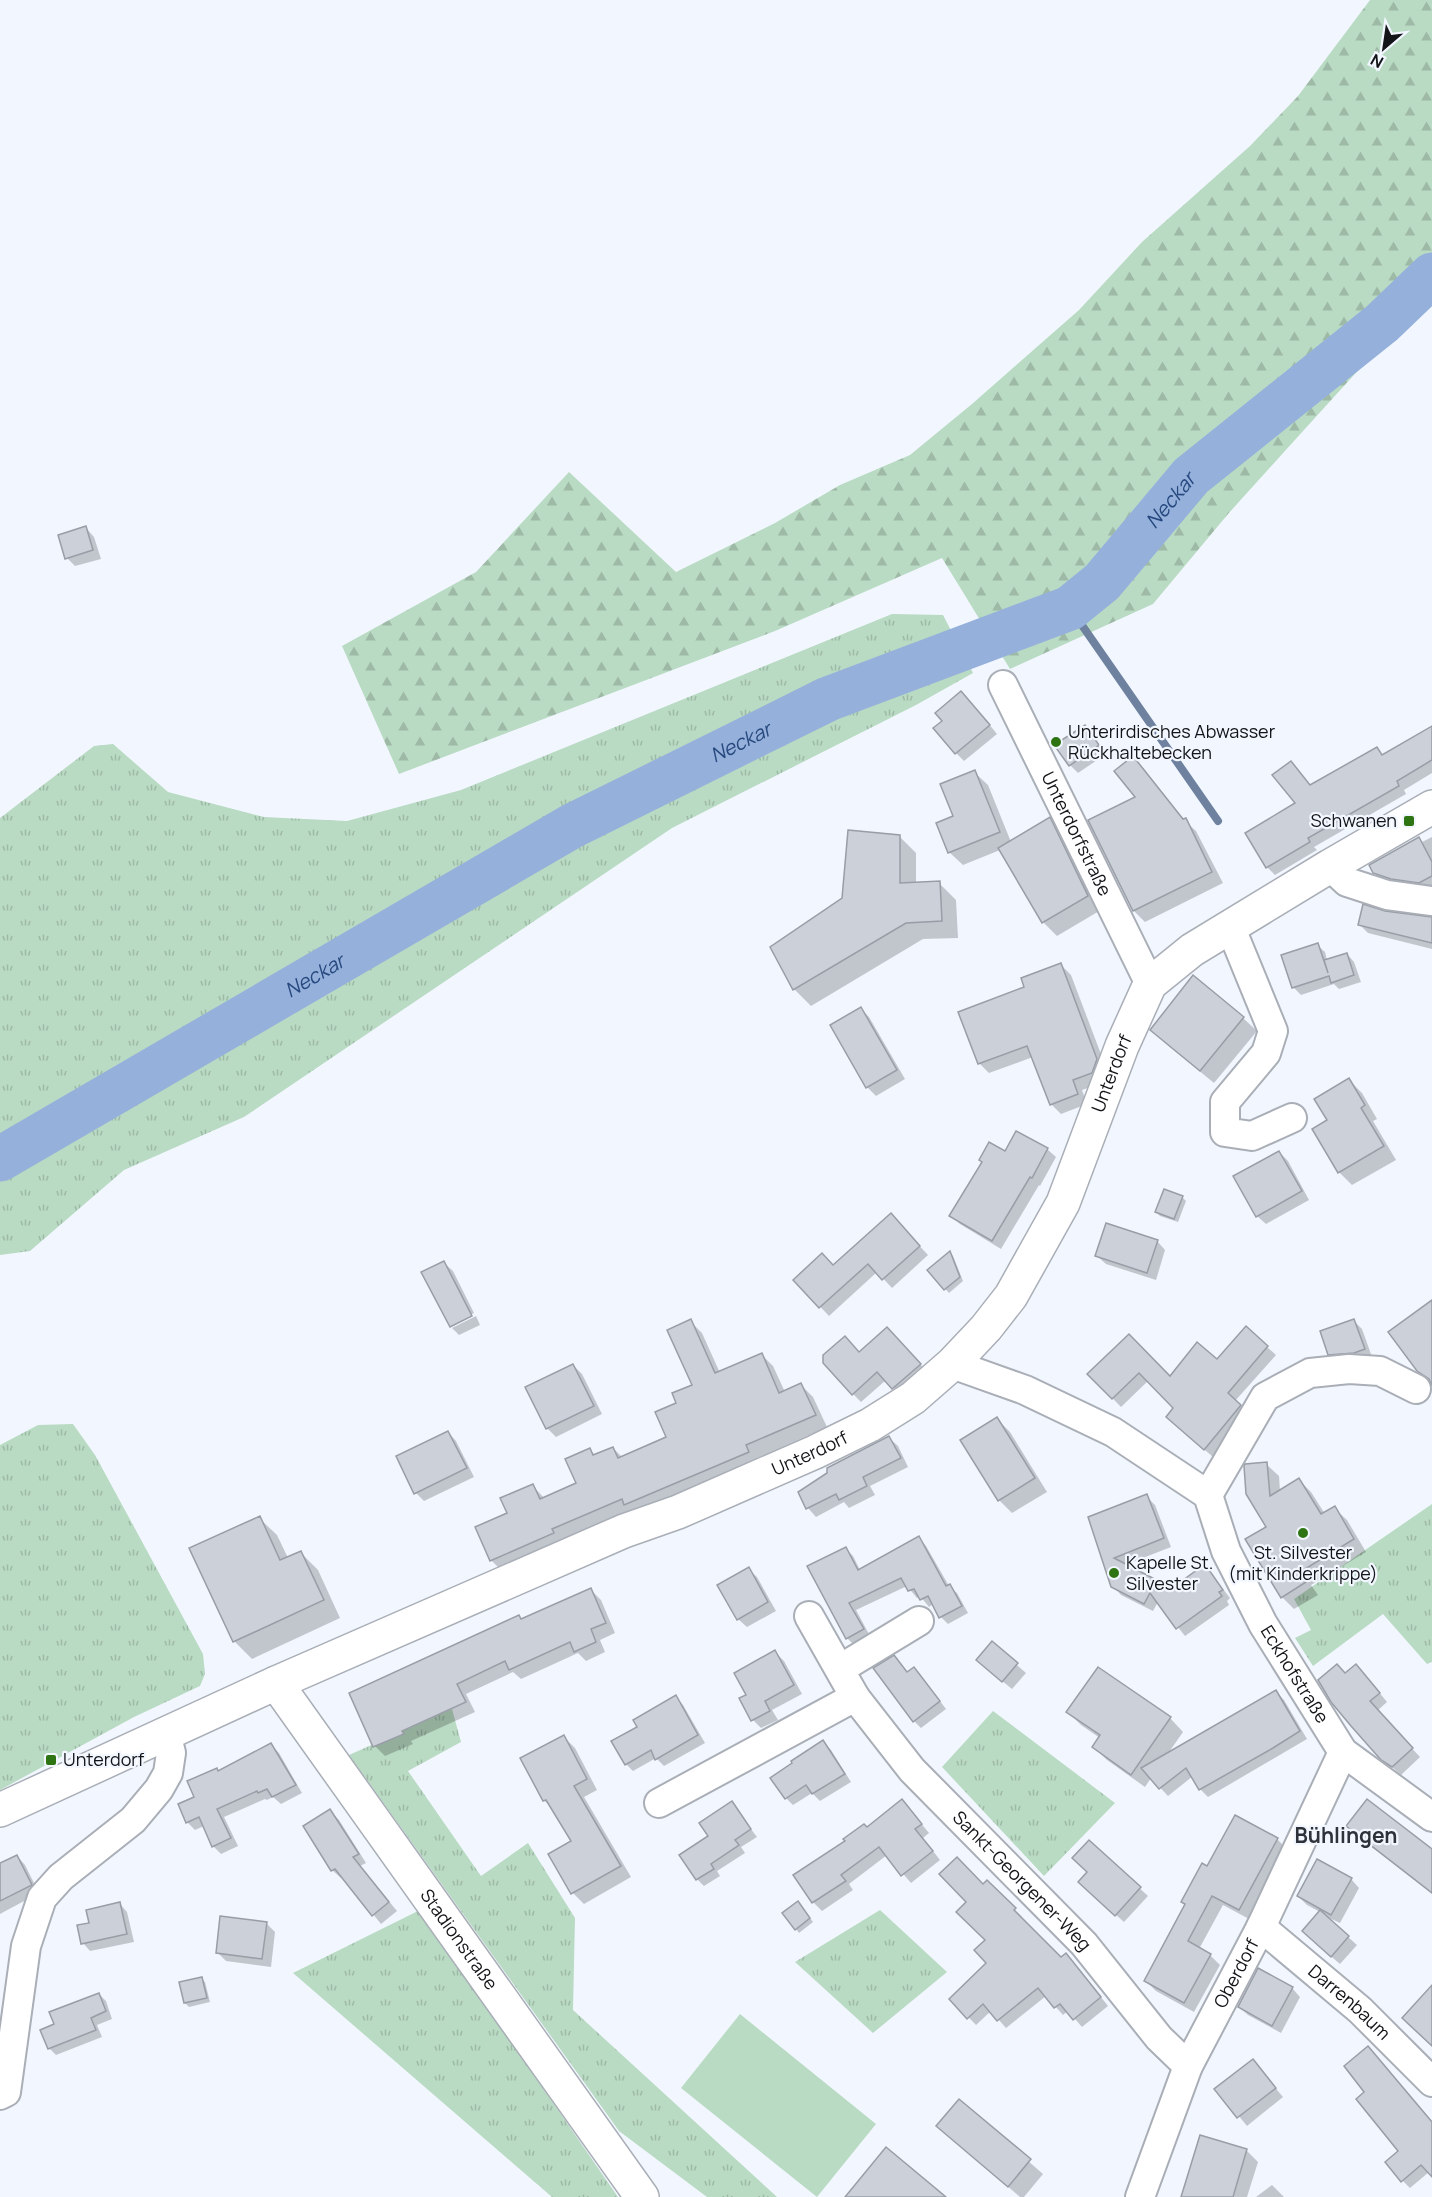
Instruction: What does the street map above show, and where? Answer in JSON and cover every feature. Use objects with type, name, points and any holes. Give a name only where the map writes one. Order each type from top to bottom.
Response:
[{"type":"street","name":"Unterdorfstraße","points":[[1003,685],[1150,984]]},
{"type":"street","name":"Unterdorf","points":[[0,1810],[276,1683],[624,1531],[678,1512],[815,1452],[870,1425],[914,1398],[952,1364],[986,1328],[1011,1296],[1063,1203],[1122,1046],[1150,984],[1192,950],[1230,926],[1432,807]]},
{"type":"street","points":[[1330,866],[1347,882],[1387,895],[1432,901]]},
{"type":"street","points":[[1230,926],[1273,1031],[1266,1053],[1225,1102],[1225,1132],[1252,1136],[1292,1118]]},
{"type":"street","points":[[952,1364],[1025,1390],[1113,1432],[1208,1495],[1265,1397],[1310,1373],[1349,1369],[1380,1371],[1416,1389]]},
{"type":"street","name":"Eckhofstraße","points":[[1208,1495],[1226,1551],[1263,1624],[1343,1752],[1432,1817]]},
{"type":"street","name":"Sankt-Georgener-Weg","points":[[809,1616],[855,1697],[912,1770],[1084,1944],[1159,2038],[1188,2066]]},
{"type":"street","points":[[840,1669],[919,1621]]},
{"type":"street","name":"Stadionstraße","points":[[276,1683],[642,2197]]},
{"type":"street","points":[[659,1803],[855,1697]]},
{"type":"street","points":[[0,2095],[6,2092],[26,1946],[42,1898],[61,1877],[133,1820],[159,1789],[168,1773],[171,1753],[166,1733]]},
{"type":"street","name":"Oberdorf","points":[[1140,2197],[1188,2066],[1261,1927],[1343,1752]]},
{"type":"street","name":"Darrenbaum","points":[[1261,1927],[1360,2010],[1432,2082]]},
{"type":"green space","points":[[1370,0],[1432,0],[1432,298],[1374,353],[1228,514],[1153,604],[1010,669],[942,558],[775,631],[399,774],[342,646],[476,572],[569,472],[676,572],[775,523],[840,485],[910,455],[1079,310],[1142,242],[1250,146],[1298,96]]},
{"type":"green space","points":[[892,614],[943,615],[973,673],[916,705],[672,828],[244,1117],[124,1170],[30,1251],[0,1255],[0,818],[94,746],[113,744],[168,792],[264,817],[347,821],[461,790]]},
{"type":"green space","points":[[73,1424],[95,1455],[203,1654],[205,1674],[200,1686],[134,1717],[0,1790],[0,1445],[38,1425]]},
{"type":"green space","points":[[1432,1504],[1432,1662],[1427,1664],[1383,1614],[1313,1666],[1295,1638],[1311,1630],[1294,1599]]},
{"type":"green space","points":[[452,1709],[461,1742],[408,1771],[481,1876],[528,1843],[575,1918],[573,2010],[777,2197],[707,2197],[619,2131],[349,1755]]},
{"type":"green space","points":[[993,1711],[1115,1803],[1044,1876],[942,1767]]},
{"type":"green space","points":[[420,1910],[618,2197],[552,2197],[293,1973]]},
{"type":"green space","points":[[880,1910],[947,1972],[873,2033],[795,1962]]},
{"type":"green space","points":[[740,2014],[876,2124],[817,2197],[681,2088]]},
{"type":"building","points":[[86,526],[93,550],[65,559],[58,535]]},
{"type":"building","points":[[961,691],[990,725],[955,754],[933,728],[942,721],[935,713]]},
{"type":"building","points":[[1085,725],[1099,745],[1069,766],[1054,745]]},
{"type":"building","points":[[1432,726],[1432,760],[1397,781],[1399,786],[1308,838],[1310,842],[1266,868],[1245,833],[1295,803],[1272,775],[1291,761],[1310,785],[1377,747],[1382,755]]},
{"type":"building","points":[[1133,756],[1183,819],[1186,818],[1212,872],[1133,911],[1088,820],[1135,797],[1114,771]]},
{"type":"building","points":[[975,770],[1000,832],[948,853],[936,823],[953,816],[940,784]]},
{"type":"building","points":[[1050,817],[1088,896],[1042,923],[998,848]]},
{"type":"building","points":[[848,830],[900,835],[900,883],[940,881],[942,921],[906,923],[793,990],[770,947],[842,898]]},
{"type":"building","points":[[1419,837],[1432,862],[1432,876],[1419,883],[1391,879],[1373,873],[1369,865]]},
{"type":"building","points":[[1363,904],[1385,911],[1432,917],[1432,943],[1358,925]]},
{"type":"building","points":[[1318,943],[1328,973],[1324,960],[1347,953],[1354,975],[1331,983],[1329,976],[1292,988],[1281,955]]},
{"type":"building","points":[[1061,963],[1097,1059],[1092,1073],[1073,1080],[1078,1094],[1050,1105],[1027,1046],[978,1064],[958,1012],[1024,987],[1021,978]]},
{"type":"building","points":[[1193,975],[1244,1017],[1200,1071],[1150,1030]]},
{"type":"building","points":[[861,1007],[897,1070],[866,1088],[830,1025]]},
{"type":"building","points":[[1349,1078],[1365,1105],[1361,1108],[1384,1146],[1338,1173],[1312,1129],[1327,1120],[1314,1099]]},
{"type":"building","points":[[1016,1131],[1048,1148],[992,1241],[949,1216],[982,1162],[979,1160],[989,1142],[1005,1151]]},
{"type":"building","points":[[1279,1151],[1302,1191],[1256,1217],[1233,1176]]},
{"type":"building","points":[[1164,1189],[1183,1196],[1174,1219],[1155,1212]]},
{"type":"building","points":[[891,1213],[920,1246],[882,1280],[868,1264],[819,1308],[793,1280],[822,1253],[833,1265]]},
{"type":"building","points":[[1106,1223],[1158,1240],[1147,1273],[1095,1256]]},
{"type":"building","points":[[950,1251],[960,1277],[944,1290],[927,1270]]},
{"type":"building","points":[[444,1261],[472,1316],[450,1327],[421,1272]]},
{"type":"building","points":[[1432,1300],[1432,1386],[1429,1379],[1417,1371],[1388,1332]]},
{"type":"building","points":[[691,1319],[715,1373],[762,1353],[779,1393],[801,1383],[816,1415],[746,1445],[749,1452],[624,1505],[622,1499],[552,1529],[554,1533],[490,1561],[475,1527],[507,1513],[500,1498],[533,1484],[540,1499],[576,1483],[565,1459],[590,1448],[593,1455],[613,1447],[618,1458],[666,1437],[655,1412],[676,1403],[672,1393],[692,1385],[667,1330]]},
{"type":"building","points":[[1354,1319],[1365,1349],[1354,1353],[1328,1355],[1320,1331]]},
{"type":"building","points":[[1246,1326],[1268,1346],[1228,1393],[1241,1405],[1204,1450],[1166,1417],[1173,1408],[1139,1373],[1112,1399],[1087,1374],[1129,1334],[1170,1376],[1197,1342],[1217,1359]]},
{"type":"building","points":[[887,1327],[921,1364],[892,1389],[877,1372],[852,1395],[823,1363],[823,1355],[845,1336],[859,1352]]},
{"type":"building","points":[[573,1364],[594,1406],[546,1429],[525,1387]]},
{"type":"building","points":[[997,1417],[1035,1478],[998,1501],[960,1440]]},
{"type":"building","points":[[448,1431],[467,1468],[414,1494],[396,1456]]},
{"type":"building","points":[[889,1436],[901,1458],[863,1477],[867,1486],[839,1500],[836,1494],[806,1509],[798,1492],[827,1473],[827,1468]]},
{"type":"building","name":"St. Silvester (mit Kinderkrippe)","points":[[1267,1462],[1270,1496],[1299,1478],[1321,1514],[1335,1506],[1354,1539],[1300,1572],[1306,1582],[1281,1598],[1245,1539],[1266,1527],[1246,1494],[1244,1466]]},
{"type":"building","points":[[1147,1494],[1164,1538],[1114,1558],[1172,1588],[1205,1564],[1223,1590],[1219,1592],[1222,1596],[1176,1629],[1150,1593],[1144,1604],[1111,1587],[1088,1517]]},
{"type":"building","points":[[260,1516],[280,1560],[301,1551],[324,1600],[233,1642],[189,1548]]},
{"type":"building","points":[[919,1536],[946,1586],[950,1584],[962,1606],[939,1618],[928,1596],[920,1600],[914,1589],[908,1591],[901,1578],[849,1603],[864,1629],[846,1639],[807,1566],[846,1547],[858,1570]]},
{"type":"building","points":[[749,1567],[768,1602],[737,1620],[717,1585]]},
{"type":"building","points":[[591,1588],[606,1623],[591,1629],[596,1642],[574,1652],[570,1642],[509,1670],[505,1661],[457,1684],[466,1702],[402,1731],[404,1734],[373,1747],[349,1693],[519,1615],[521,1619]]},
{"type":"building","points":[[992,1641],[1018,1663],[1002,1682],[976,1660]]},
{"type":"building","points":[[775,1650],[794,1685],[765,1701],[770,1711],[751,1721],[739,1698],[746,1695],[734,1673]]},
{"type":"building","points":[[894,1655],[907,1672],[914,1667],[940,1701],[913,1722],[873,1668]]},
{"type":"building","points":[[1337,1664],[1345,1673],[1356,1664],[1380,1693],[1370,1701],[1413,1748],[1392,1767],[1381,1760],[1351,1726],[1331,1702],[1318,1680]]},
{"type":"building","points":[[1098,1667],[1171,1717],[1131,1775],[1092,1747],[1100,1735],[1066,1712]]},
{"type":"building","points":[[1276,1690],[1300,1731],[1273,1748],[1199,1790],[1186,1768],[1159,1789],[1141,1768]]},
{"type":"building","points":[[676,1695],[698,1735],[655,1760],[651,1750],[625,1765],[611,1741],[637,1727],[633,1720]]},
{"type":"building","points":[[564,1735],[587,1779],[574,1786],[621,1866],[571,1894],[548,1854],[571,1841],[546,1800],[543,1801],[520,1758]]},
{"type":"building","points":[[823,1740],[845,1774],[812,1794],[806,1785],[785,1799],[770,1778]]},
{"type":"building","points":[[271,1743],[296,1785],[272,1797],[267,1789],[258,1793],[257,1791],[217,1809],[231,1838],[212,1847],[199,1817],[186,1823],[178,1804],[194,1797],[187,1781],[217,1768],[218,1771]]},
{"type":"building","points":[[902,1799],[922,1824],[915,1829],[933,1851],[901,1876],[879,1847],[841,1875],[846,1881],[812,1903],[793,1875],[845,1841],[843,1839],[864,1824],[867,1827]]},
{"type":"building","points":[[1367,1799],[1432,1849],[1432,1893],[1346,1826]]},
{"type":"building","points":[[732,1801],[751,1829],[735,1840],[739,1845],[711,1864],[714,1869],[696,1880],[679,1855],[708,1836],[699,1823]]},
{"type":"building","points":[[330,1809],[359,1854],[353,1857],[389,1902],[372,1916],[335,1869],[331,1871],[303,1826]]},
{"type":"building","points":[[1235,1815],[1278,1838],[1239,1910],[1212,1896],[1188,1941],[1211,1954],[1184,2003],[1144,1981],[1185,1904],[1181,1902],[1202,1863],[1207,1866]]},
{"type":"building","points":[[1089,1840],[1141,1887],[1115,1916],[1078,1882],[1087,1872],[1072,1858]]},
{"type":"building","points":[[17,1855],[32,1885],[0,1901],[0,1863]]},
{"type":"building","points":[[957,1857],[983,1884],[987,1880],[1061,1957],[1066,1953],[1101,1997],[1073,2020],[1060,2004],[1054,2008],[1038,1988],[997,2021],[983,2004],[967,2019],[949,1999],[986,1963],[974,1950],[985,1940],[956,1912],[966,1902],[939,1874]]},
{"type":"building","points":[[1317,1859],[1352,1878],[1331,1915],[1297,1896]]},
{"type":"building","points":[[798,1901],[810,1918],[795,1930],[782,1913]]},
{"type":"building","points":[[120,1902],[127,1934],[81,1944],[77,1925],[89,1923],[86,1910]]},
{"type":"building","points":[[1320,1910],[1349,1936],[1331,1957],[1302,1931]]},
{"type":"building","points":[[220,1916],[267,1922],[262,1959],[216,1953]]},
{"type":"building","points":[[1258,1968],[1293,1987],[1272,2026],[1238,2007]]},
{"type":"building","points":[[202,1977],[207,1998],[184,2003],[179,1982]]},
{"type":"building","points":[[1432,1985],[1432,2046],[1402,2018]]},
{"type":"building","points":[[99,1993],[106,2011],[91,2018],[96,2030],[48,2049],[40,2030],[54,2024],[49,2012]]},
{"type":"building","points":[[1368,2046],[1432,2122],[1432,2177],[1421,2165],[1401,2182],[1385,2162],[1398,2151],[1356,2099],[1364,2092],[1344,2066]]},
{"type":"building","points":[[1253,2059],[1276,2088],[1237,2118],[1214,2089]]},
{"type":"building","points":[[959,2099],[1031,2159],[1008,2187],[936,2126]]},
{"type":"building","points":[[1200,2135],[1247,2149],[1233,2197],[1181,2197]]},
{"type":"building","points":[[886,2147],[946,2197],[845,2197]]},
{"type":"waterway","name":"Neckar","points":[[0,1159],[572,826],[828,699],[1070,608],[1102,582],[1191,476],[1382,323],[1432,275]]},
{"type":"waterway","points":[[1070,608],[1218,821]]},
{"type":"place","name":"Unterirdisches Abwasser Rückhaltebecken","points":[[1056,742]]},
{"type":"place","name":"Schwanen","points":[[1409,821]]},
{"type":"place","name":"St. Silvester (mit Kinderkrippe)","points":[[1303,1533]]},
{"type":"place","name":"Kapelle St. Silvester","points":[[1114,1573]]},
{"type":"place","name":"Unterdorf","points":[[51,1760]]},
{"type":"district","name":"Bühlingen","points":[[1346,1836]]}]
